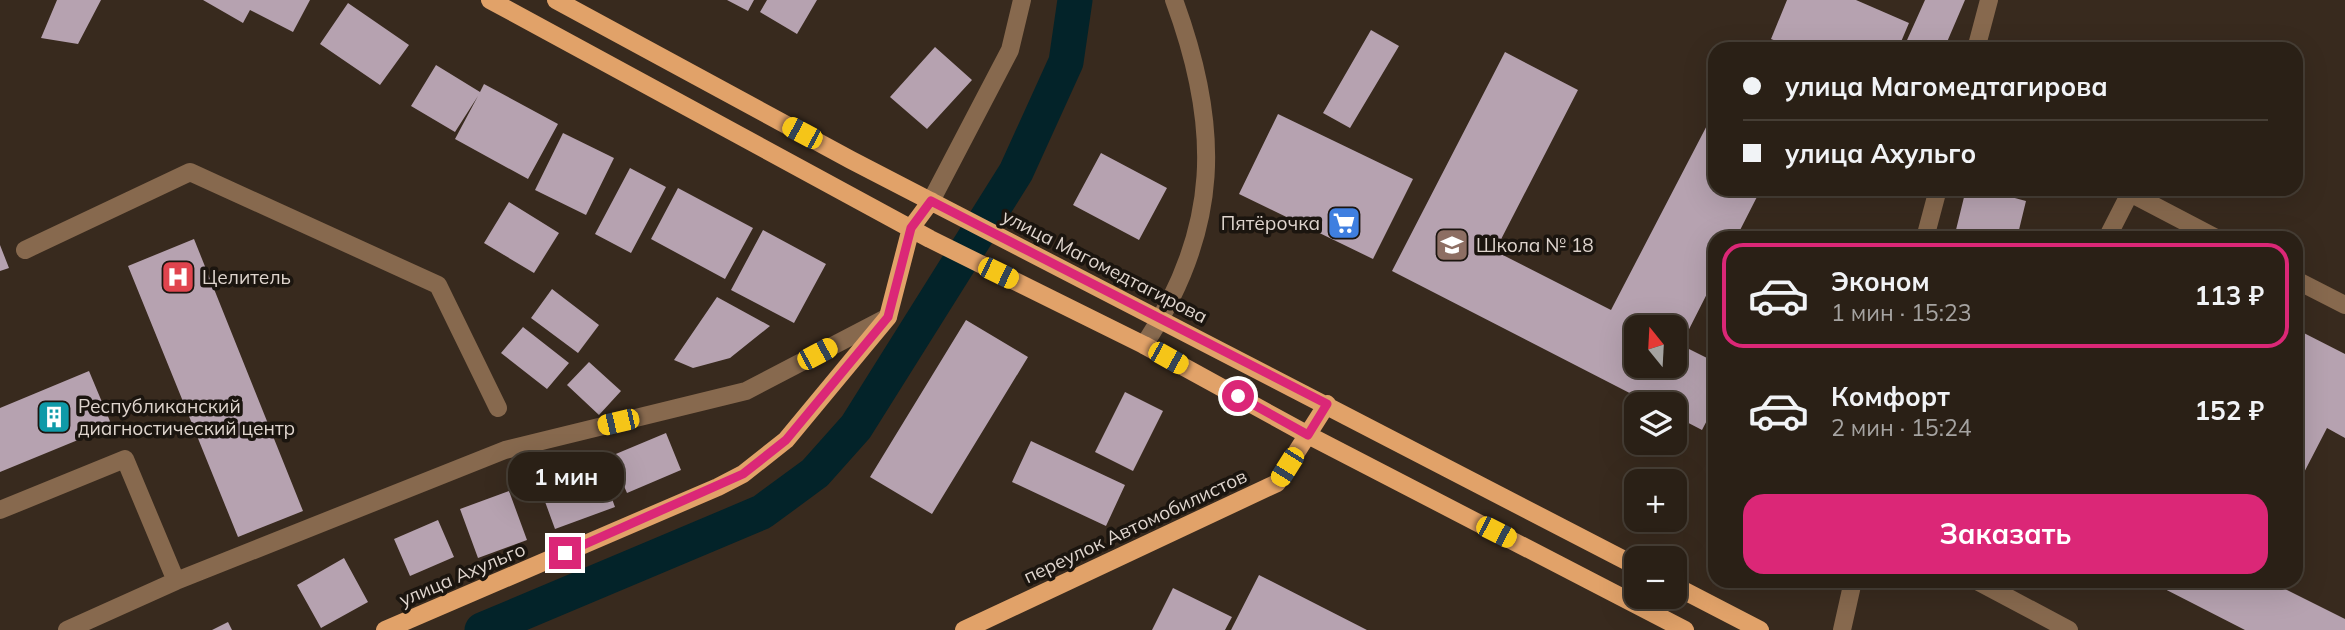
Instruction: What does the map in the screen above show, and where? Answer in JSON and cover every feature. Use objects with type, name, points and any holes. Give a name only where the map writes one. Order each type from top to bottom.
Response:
[{"type":"main road","points":[[490,0],[930,239],[1144,345],[1308,435],[1685,630]]},
{"type":"main road","name":"улица Магомедтагирова","points":[[556,0],[948,210],[1162,318],[1624,560]]},
{"type":"main road","points":[[888,317],[911,228],[931,201]]},
{"type":"main road","name":"улица Ахульго","points":[[386,630],[743,474],[766,458],[805,420],[888,317]]},
{"type":"main road","name":"переулок Автомобилистов","points":[[964,630],[1277,483],[1327,404]]},
{"type":"main road","points":[[1687,592],[1760,630]]},
{"type":"street","points":[[931,201],[1010,50],[1022,0]]},
{"type":"street","points":[[1144,345],[1162,318],[1203,218],[1208,173],[1194,53],[1174,0]]},
{"type":"street","points":[[1978,42],[1989,0]]},
{"type":"street","points":[[25,250],[190,172],[438,285],[498,408]]},
{"type":"street","points":[[1927,231],[1936,196]]},
{"type":"street","points":[[2111,231],[2128,196]]},
{"type":"street","points":[[2136,196],[2203,231]]},
{"type":"street","points":[[2303,284],[2345,305]]},
{"type":"street","points":[[67,630],[176,581],[505,450],[746,391],[888,317]]},
{"type":"street","points":[[0,510],[125,459],[176,581]]},
{"type":"street","points":[[1842,630],[1851,588]]},
{"type":"street","points":[[1990,588],[2069,630]]},
{"type":"building","points":[[57,0],[101,0],[78,44],[41,38]]},
{"type":"building","points":[[203,0],[310,0],[293,32],[250,10],[243,23]]},
{"type":"building","points":[[727,0],[754,0],[748,11]]},
{"type":"building","points":[[767,0],[817,0],[797,34],[760,12]]},
{"type":"building","points":[[1787,0],[1856,0],[1909,23],[1901,42],[1778,42],[1771,39]]},
{"type":"building","points":[[1925,0],[1965,0],[1947,42],[1906,42]]},
{"type":"building","points":[[348,3],[409,45],[380,85],[320,44]]},
{"type":"building","points":[[1371,30],[1399,46],[1350,128],[1323,113]]},
{"type":"building","points":[[935,47],[972,80],[927,129],[890,97]]},
{"type":"building","name":"Школа № 18","points":[[1505,52],[1578,90],[1495,251],[1611,310],[1708,123],[1708,196],[1757,196],[1740,231],[1708,231],[1708,292],[1687,333],[1687,315],[1624,315],[1624,378],[1687,378],[1687,348],[1708,358],[1708,418],[1702,430],[1687,422],[1687,392],[1628,392],[1392,271]]},
{"type":"building","points":[[436,65],[480,92],[484,84],[558,124],[528,179],[455,139],[478,96],[455,132],[411,106]]},
{"type":"building","points":[[1278,114],[1413,179],[1373,259],[1239,194]]},
{"type":"building","points":[[563,133],[614,158],[586,215],[535,190]]},
{"type":"building","points":[[1101,153],[1167,188],[1139,240],[1073,205]]},
{"type":"building","points":[[630,168],[666,187],[631,253],[595,234]]},
{"type":"building","points":[[678,188],[753,228],[725,279],[651,239]]},
{"type":"building","points":[[1964,196],[2007,196],[2026,201],[2019,231],[1956,231]]},
{"type":"building","points":[[509,202],[559,233],[534,273],[484,243]]},
{"type":"building","points":[[763,230],[826,264],[794,323],[731,290]]},
{"type":"building","points":[[194,239],[303,511],[238,537],[128,266]]},
{"type":"building","points":[[0,245],[9,268],[0,271]]},
{"type":"building","points":[[552,289],[599,325],[578,353],[531,318]]},
{"type":"building","points":[[717,297],[770,326],[730,358],[693,368],[674,360]]},
{"type":"building","points":[[966,320],[1028,357],[932,514],[870,477]]},
{"type":"building","points":[[523,327],[569,363],[547,389],[501,353]]},
{"type":"building","points":[[2303,333],[2345,354],[2345,438],[2327,428],[2303,474]]},
{"type":"building","points":[[589,362],[621,391],[599,415],[567,385]]},
{"type":"building","name":"Республиканский диагностический центр","points":[[89,371],[112,426],[0,472],[0,408]]},
{"type":"building","points":[[1125,392],[1163,411],[1133,471],[1095,452]]},
{"type":"building","points":[[666,433],[681,470],[627,493],[611,456]]},
{"type":"building","points":[[1031,441],[1125,485],[1106,526],[1012,482]]},
{"type":"building","points":[[596,455],[615,507],[555,529],[536,477]]},
{"type":"building","points":[[509,491],[527,540],[478,558],[460,509]]},
{"type":"building","points":[[438,520],[454,557],[410,576],[394,539]]},
{"type":"building","points":[[344,558],[368,602],[321,628],[297,585]]},
{"type":"building","points":[[1259,575],[1367,630],[1231,630]]},
{"type":"building","points":[[1173,588],[1232,617],[1225,630],[1152,630]]},
{"type":"building","points":[[2163,588],[2283,588],[2345,619],[2345,630],[2245,630]]},
{"type":"building","points":[[228,622],[232,630],[212,630]]},
{"type":"waterway","points":[[482,630],[762,512],[815,473],[856,427],[1016,172],[1066,62],[1075,0]]},
{"type":"place","name":"Пятёрочка","points":[[1344,223]]},
{"type":"place","name":"Школа № 18","points":[[1452,245]]},
{"type":"place","name":"Целитель","points":[[178,277]]},
{"type":"place","name":"Республиканский диагностический центр","points":[[54,417]]},
{"type":"route","points":[[565,553],[718,487],[743,474],[786,440],[888,317],[911,228],[931,201],[1327,404],[1308,435],[1238,396]]}]
